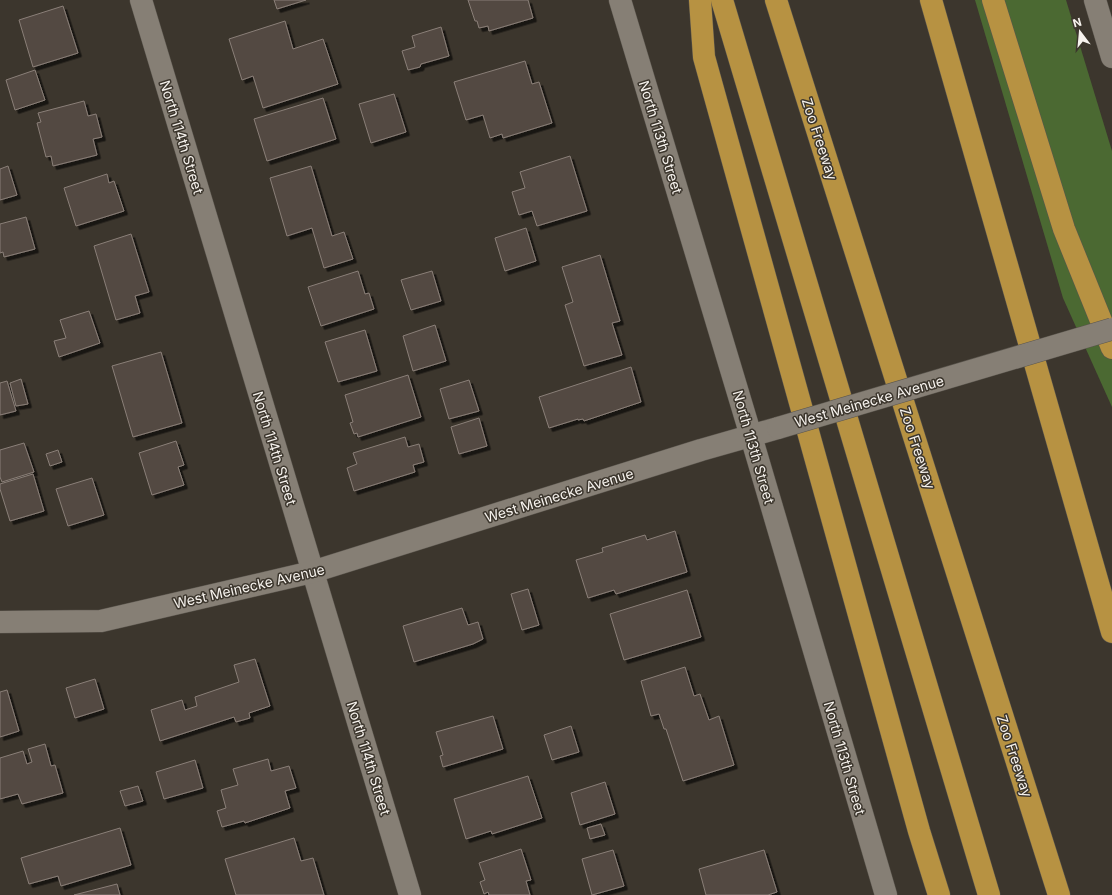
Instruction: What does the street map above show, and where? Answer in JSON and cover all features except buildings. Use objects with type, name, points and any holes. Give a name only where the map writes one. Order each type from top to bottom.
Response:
[{"type":"highway","points":[[700,0],[704,57],[938,895]]},
{"type":"highway","points":[[722,0],[989,895]]},
{"type":"highway","name":"Zoo Freeway","points":[[776,0],[1059,895]]},
{"type":"highway","points":[[931,0],[1112,632]]},
{"type":"highway","points":[[993,0],[1064,229],[1112,348]]},
{"type":"street","name":"North 114th Street","points":[[141,0],[410,895]]},
{"type":"street","name":"North 113th Street","points":[[620,0],[751,436],[886,895]]},
{"type":"street","points":[[1095,0],[1112,57]]},
{"type":"street","name":"West Meinecke Avenue","points":[[0,622],[101,621],[312,572],[701,450],[1112,329]]},
{"type":"green space","points":[[975,0],[1066,0],[1112,151],[1112,407],[1063,298]]}]
